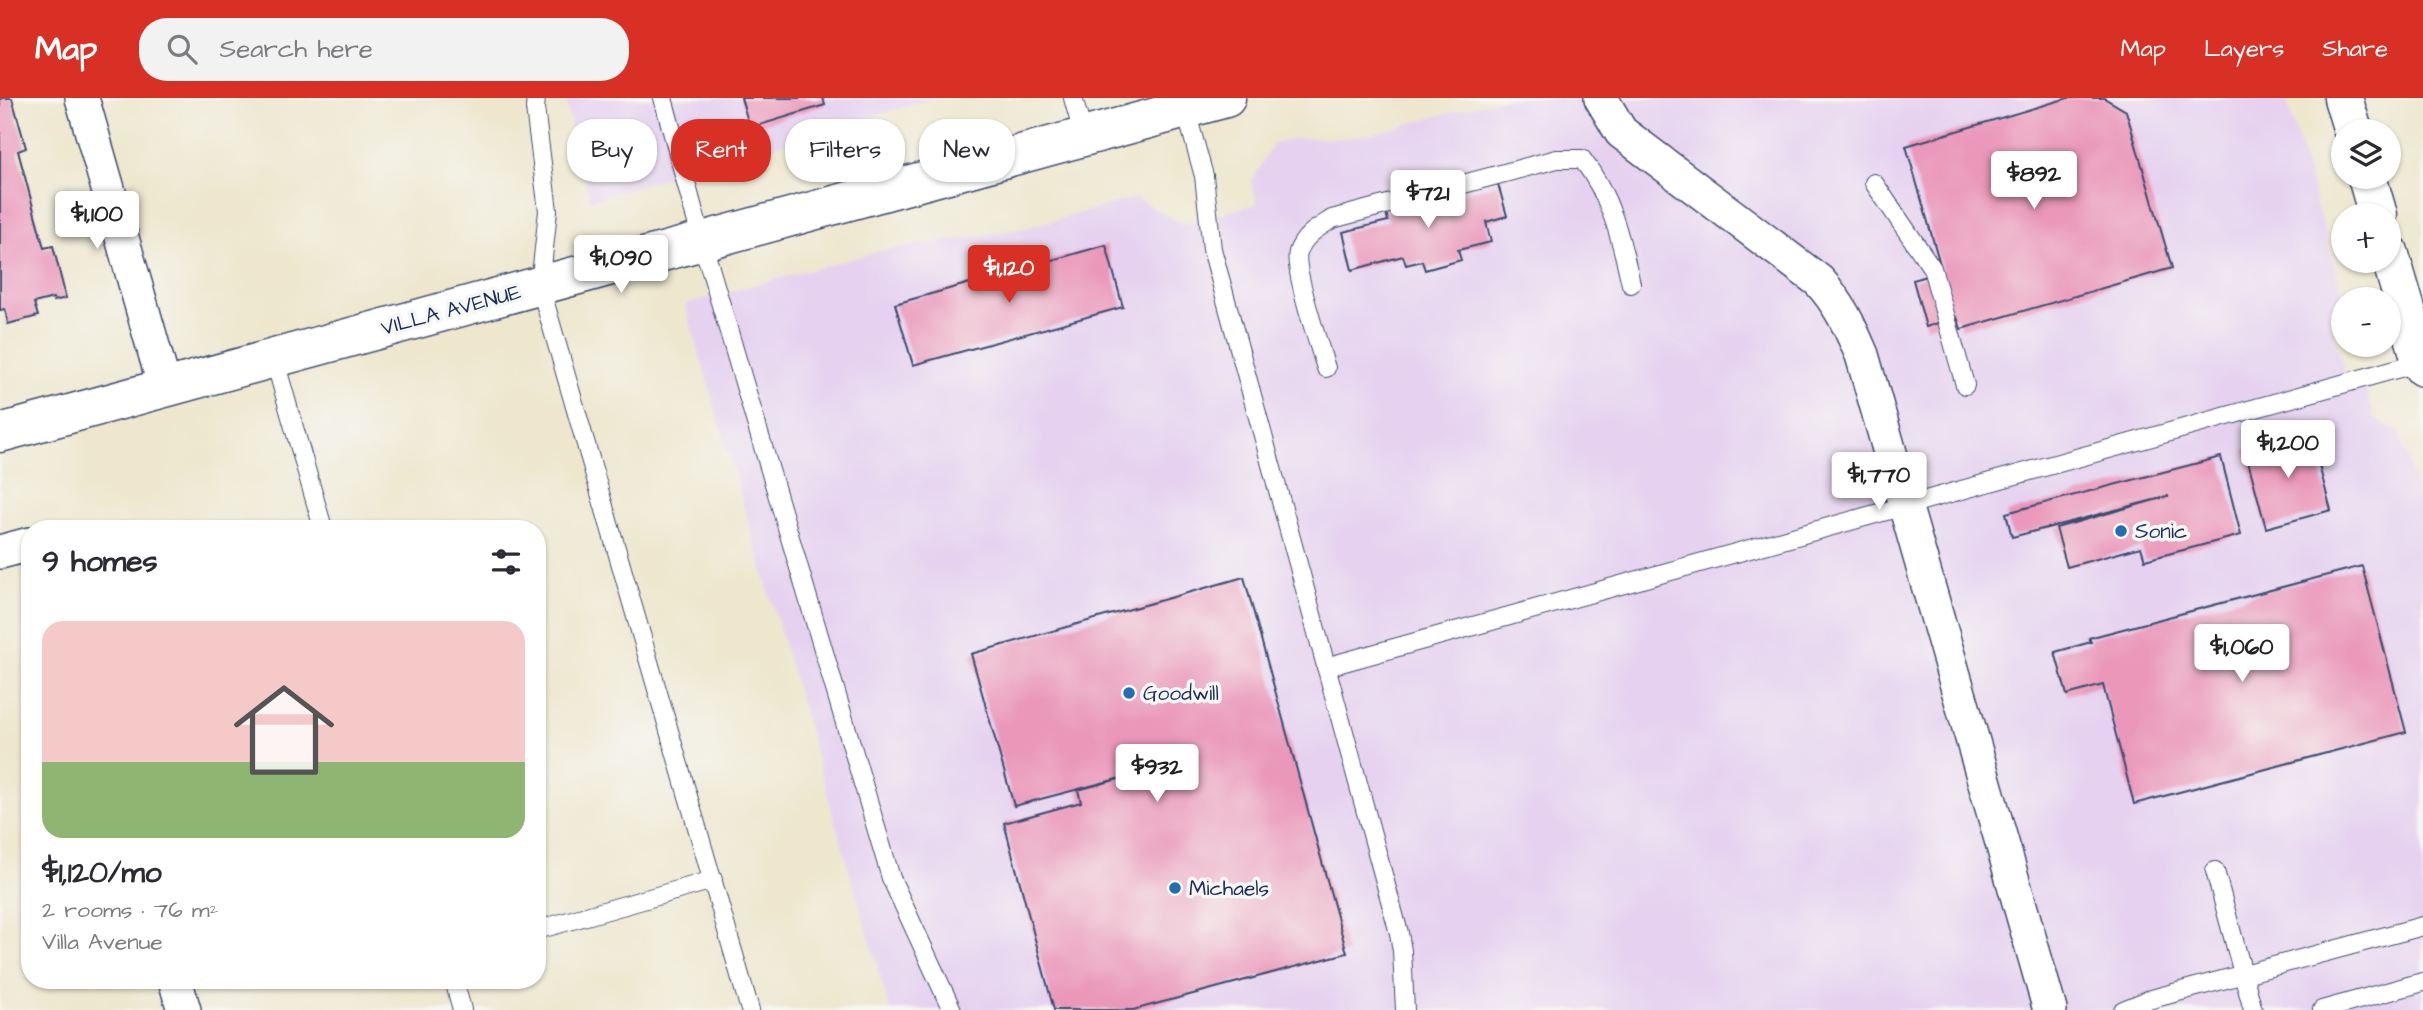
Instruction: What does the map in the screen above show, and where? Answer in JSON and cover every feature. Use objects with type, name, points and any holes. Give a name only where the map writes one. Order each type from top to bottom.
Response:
[{"type":"main road","name":"VILLA AVENUE","points":[[0,433],[1084,137],[1184,104],[1226,98]]},
{"type":"main road","points":[[2343,98],[2349,119]]},
{"type":"main road","points":[[2395,273],[2422,365]]},
{"type":"street","points":[[82,98],[164,388]]},
{"type":"street","points":[[1601,98],[1621,132],[1819,281],[1845,314],[1861,355],[2050,1010]]},
{"type":"street","points":[[0,552],[21,546]]},
{"type":"street","points":[[178,989],[184,1010]]},
{"type":"lane","points":[[536,98],[548,211],[540,286],[750,1010]]},
{"type":"lane","points":[[663,98],[702,242],[891,877],[952,1010]]},
{"type":"lane","points":[[1073,98],[1084,137]]},
{"type":"lane","points":[[1184,104],[1204,176],[1212,249],[1399,933],[1405,1010]]},
{"type":"lane","points":[[1326,368],[1305,299],[1297,255],[1308,234],[1332,219],[1557,159],[1582,159],[1598,179],[1613,214],[1631,284]]},
{"type":"lane","points":[[1874,183],[1933,268],[1965,385]]},
{"type":"lane","points":[[274,359],[321,520]]},
{"type":"lane","points":[[1326,667],[2422,365]]},
{"type":"lane","points":[[2215,871],[2253,1010]]},
{"type":"lane","points":[[546,927],[713,880]]},
{"type":"lane","points":[[2123,1010],[2147,1000],[2423,926]]},
{"type":"lane","points":[[2322,1010],[2423,982]]},
{"type":"lane","points":[[456,989],[462,1010]]},
{"type":"shaded area","points":[[564,98],[935,98],[864,119],[785,119],[785,142],[771,146],[771,119],[671,119],[671,176],[657,180],[657,119],[569,119]]},
{"type":"shaded area","points":[[1505,98],[1561,98],[1568,102],[1582,98],[2286,98],[2331,254],[2331,273],[2336,273],[2340,287],[2331,287],[2331,357],[2341,357],[2347,379],[2362,375],[2374,418],[2400,433],[2423,514],[2423,1010],[890,1010],[685,304],[879,251],[1026,228],[1136,198],[1182,224],[1257,204],[1251,182],[1273,144],[1297,138],[1344,138],[1371,134]]},
{"type":"shaded area","points":[[585,182],[651,182],[590,200]]},
{"type":"building","points":[[12,98],[26,148],[18,151],[44,248],[53,246],[66,298],[34,303],[38,316],[8,324],[5,309],[0,310],[0,99]]},
{"type":"building","points":[[741,98],[823,98],[825,105],[771,122],[771,119],[747,119]]},
{"type":"building","points":[[2068,98],[2104,98],[2126,111],[2172,268],[1961,329],[1957,317],[1926,327],[1913,280],[1942,271],[1906,146]]},
{"type":"building","points":[[1498,184],[1507,216],[1486,222],[1491,242],[1458,250],[1461,260],[1425,270],[1422,261],[1406,265],[1403,256],[1352,270],[1343,232],[1388,221],[1386,212]]},
{"type":"building","points":[[1106,245],[1123,307],[913,365],[895,304]]},
{"type":"building","points":[[2310,432],[2331,510],[2266,528],[2245,450]]},
{"type":"building","points":[[2221,457],[2241,535],[2145,560],[2141,547],[2067,567],[2056,528],[2169,496],[2012,537],[2006,513]]},
{"type":"building","points":[[2362,566],[2406,732],[2134,804],[2103,685],[2067,695],[2055,652],[2091,642],[2089,638]]},
{"type":"building","points":[[1244,577],[1347,953],[1133,1010],[1054,1010],[1004,823],[1081,802],[1078,790],[1197,758],[1014,806],[971,654]]},
{"type":"place","name":"Sonic","points":[[2121,531]]},
{"type":"place","name":"Goodwill","points":[[1129,693]]},
{"type":"place","name":"Michaels","points":[[1175,888]]}]
